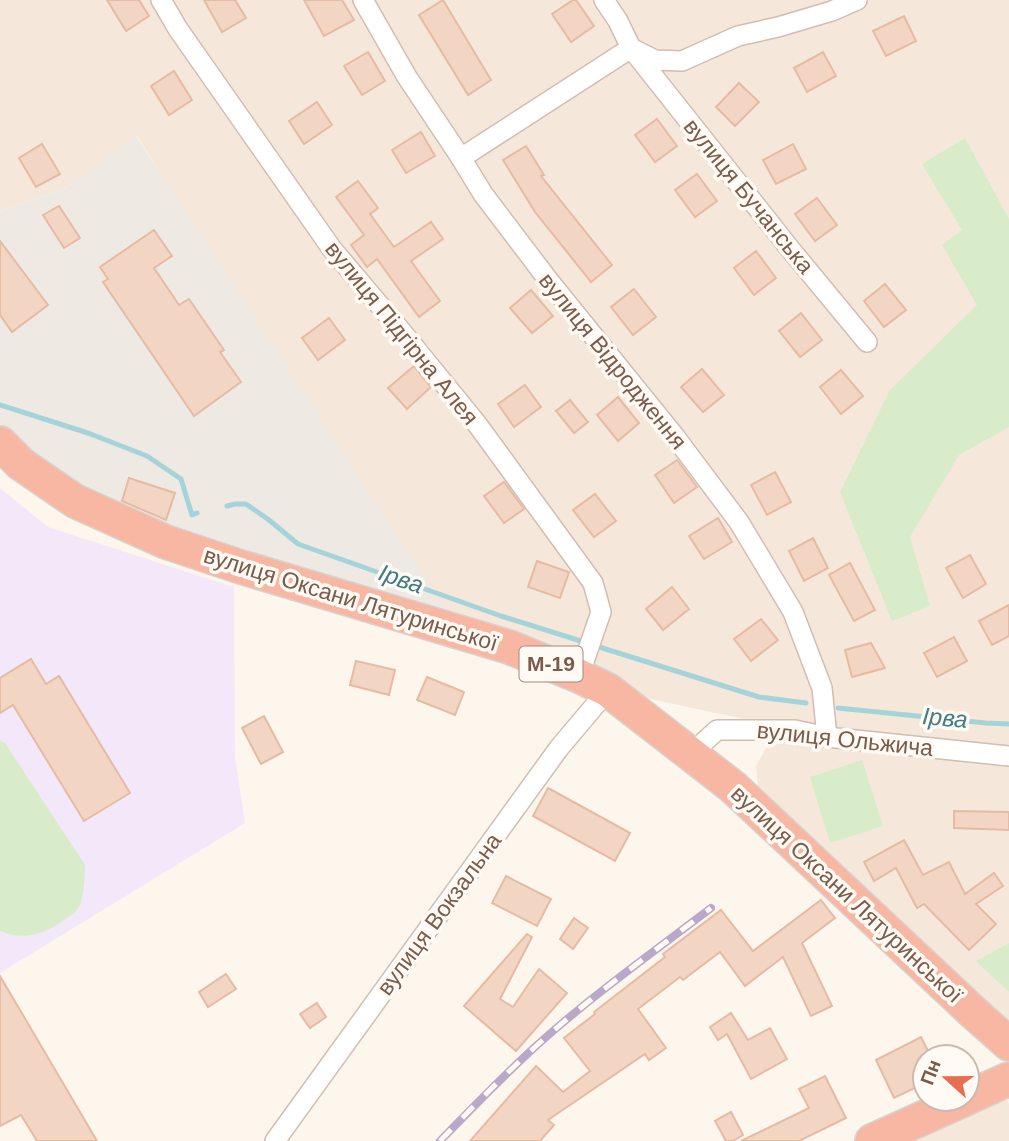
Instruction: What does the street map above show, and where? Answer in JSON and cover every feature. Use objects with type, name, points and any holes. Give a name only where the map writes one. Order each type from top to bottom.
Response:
[{"type":"highway","name":"вулиця Оксани Лятуринської","points":[[0,443],[21,464],[75,501],[166,542],[509,647],[594,683],[733,787],[1009,1044]]},
{"type":"highway","points":[[981,1095],[1005,1089]]},
{"type":"highway","points":[[872,1141],[935,1113]]},
{"type":"street","name":"вулиця Підгірна Алея","points":[[161,0],[178,29],[332,249],[477,424],[593,583],[601,612],[594,683]]},
{"type":"street","name":"вулиця Відродження","points":[[362,0],[407,77],[483,194],[739,522],[793,612],[821,688],[827,737]]},
{"type":"street","name":"вулиця Бучанська","points":[[604,0],[631,48],[867,342]]},
{"type":"street","points":[[461,158],[631,48],[655,61],[682,61],[738,36],[778,27],[828,5],[857,0]]},
{"type":"street","name":"вулиця Вокзальна","points":[[275,1141],[559,748],[594,683]]},
{"type":"street","name":"вулиця Ольжича","points":[[691,754],[717,730],[795,730],[827,737],[1009,756]]},
{"type":"shaded area","points":[[0,0],[1009,0],[1009,1044],[758,788],[756,766],[766,748],[787,741],[824,736],[608,690],[445,628],[137,136],[66,188],[0,211]]},
{"type":"shaded area","points":[[136,136],[449,614],[171,531],[110,505],[26,453],[0,424],[0,211],[66,188]]},
{"type":"shaded area","points":[[0,488],[48,527],[234,587],[235,757],[245,823],[0,973]]},
{"type":"shaded area","points":[[998,1083],[1009,1104],[1009,1141],[872,1141],[933,1113],[981,1113],[981,1091]]},
{"type":"green space","points":[[965,138],[1009,219],[1009,427],[959,455],[910,537],[930,606],[892,621],[840,492],[890,390],[977,305],[942,245],[962,230],[922,164]]},
{"type":"green space","points":[[0,741],[5,743],[85,865],[83,894],[76,911],[49,929],[25,936],[0,931]]},
{"type":"green space","points":[[862,760],[883,826],[830,843],[810,777]]},
{"type":"green space","points":[[1009,943],[1009,992],[976,961]]},
{"type":"building","points":[[107,0],[139,0],[149,16],[126,31]]},
{"type":"building","points":[[204,0],[235,0],[246,18],[222,32]]},
{"type":"building","points":[[304,0],[342,0],[354,20],[324,36]]},
{"type":"building","points":[[443,0],[491,80],[468,95],[419,15]]},
{"type":"building","points":[[576,0],[594,26],[571,42],[552,14]]},
{"type":"building","points":[[904,16],[916,41],[886,56],[873,31]]},
{"type":"building","points":[[368,52],[385,81],[362,95],[344,66]]},
{"type":"building","points":[[823,52],[836,76],[807,92],[794,68]]},
{"type":"building","points":[[174,71],[192,100],[169,115],[151,86]]},
{"type":"building","points":[[739,83],[759,102],[735,126],[716,107]]},
{"type":"building","points":[[317,102],[332,125],[304,144],[289,121]]},
{"type":"building","points":[[657,119],[677,146],[655,162],[635,135]]},
{"type":"building","points":[[421,132],[435,156],[406,173],[392,150]]},
{"type":"building","points":[[42,144],[60,174],[36,187],[19,158]]},
{"type":"building","points":[[793,144],[806,169],[776,184],[763,160]]},
{"type":"building","points":[[526,146],[544,175],[541,176],[612,265],[591,282],[535,212],[503,160]]},
{"type":"building","points":[[697,174],[717,201],[695,217],[675,190]]},
{"type":"building","points":[[358,181],[378,208],[370,214],[394,247],[431,222],[443,239],[411,261],[440,301],[419,317],[377,259],[367,267],[351,245],[364,235],[336,197]]},
{"type":"building","points":[[817,198],[837,225],[815,241],[795,214]]},
{"type":"building","points":[[59,206],[80,238],[64,248],[43,215]]},
{"type":"building","points":[[154,230],[172,256],[154,268],[179,305],[189,299],[224,350],[220,352],[241,382],[194,416],[103,282],[108,279],[100,267]]},
{"type":"building","points":[[0,241],[48,305],[12,332],[0,315]]},
{"type":"building","points":[[756,251],[776,278],[754,295],[734,268]]},
{"type":"building","points":[[885,284],[906,310],[884,327],[864,301]]},
{"type":"building","points":[[634,289],[656,317],[633,335],[611,307]]},
{"type":"building","points":[[531,290],[553,316],[532,333],[510,308]]},
{"type":"building","points":[[801,313],[822,340],[800,357],[779,331]]},
{"type":"building","points":[[329,318],[345,340],[318,360],[302,338]]},
{"type":"building","points":[[414,366],[431,387],[407,409],[388,388]]},
{"type":"building","points":[[702,369],[724,395],[703,412],[681,387]]},
{"type":"building","points":[[841,370],[863,396],[841,414],[820,387]]},
{"type":"building","points":[[525,385],[541,407],[514,427],[498,404]]},
{"type":"building","points":[[618,397],[639,423],[618,441],[597,415]]},
{"type":"building","points":[[570,400],[588,422],[574,433],[556,411]]},
{"type":"building","points":[[677,460],[697,487],[674,503],[655,475]]},
{"type":"building","points":[[775,472],[791,502],[767,515],[751,485]]},
{"type":"building","points":[[129,478],[175,493],[166,520],[122,501]]},
{"type":"building","points":[[504,482],[524,509],[504,523],[484,496]]},
{"type":"building","points":[[595,494],[616,521],[594,537],[573,510]]},
{"type":"building","points":[[718,518],[732,542],[704,559],[689,536]]},
{"type":"building","points":[[813,538],[828,568],[804,581],[789,551]]},
{"type":"building","points":[[970,555],[986,584],[963,598],[946,568]]},
{"type":"building","points":[[537,561],[569,572],[560,598],[528,587]]},
{"type":"building","points":[[850,563],[875,610],[854,621],[829,575]]},
{"type":"building","points":[[672,587],[689,609],[663,630],[646,609]]},
{"type":"building","points":[[1009,605],[1009,636],[992,645],[979,621]]},
{"type":"building","points":[[761,619],[778,640],[751,661],[734,639]]},
{"type":"building","points":[[954,637],[967,661],[937,677],[924,653]]},
{"type":"building","points":[[871,643],[885,668],[852,677],[845,650]]},
{"type":"building","points":[[31,659],[46,684],[59,676],[130,793],[84,821],[13,705],[0,713],[0,678]]},
{"type":"building","points":[[356,661],[395,670],[389,695],[350,685]]},
{"type":"building","points":[[427,677],[464,692],[455,715],[417,700]]},
{"type":"building","points":[[264,716],[283,752],[261,764],[242,728]]},
{"type":"building","points":[[548,788],[630,833],[615,861],[533,816]]},
{"type":"building","points":[[954,811],[1009,812],[1009,830],[954,828]]},
{"type":"building","points":[[904,840],[923,875],[949,862],[965,894],[994,873],[1003,886],[976,904],[996,924],[969,950],[924,904],[917,908],[896,868],[874,881],[864,862]]},
{"type":"building","points":[[506,876],[551,899],[537,926],[492,903]]},
{"type":"building","points":[[821,900],[835,918],[802,943],[832,1006],[811,1016],[783,957],[745,986],[720,952],[683,980],[680,977],[638,1009],[666,1048],[649,1060],[645,1054],[548,1120],[554,1125],[540,1141],[470,1141],[536,1066],[563,1092],[590,1071],[564,1038],[665,957],[663,954],[721,910],[753,951]]},
{"type":"building","points":[[574,918],[588,928],[573,949],[560,939]]},
{"type":"building","points":[[527,934],[532,937],[500,999],[513,1007],[539,969],[567,993],[516,1051],[464,1006]]},
{"type":"building","points":[[226,974],[236,989],[208,1007],[199,992]]},
{"type":"building","points":[[0,976],[97,1141],[37,1141],[21,1115],[0,1126]]},
{"type":"building","points":[[317,1003],[326,1017],[310,1028],[300,1014]]},
{"type":"building","points":[[731,1013],[748,1040],[770,1028],[787,1059],[751,1079],[727,1034],[718,1040],[710,1027]]},
{"type":"building","points":[[921,1037],[924,1043],[911,1043],[911,1090],[894,1098],[876,1060]]},
{"type":"building","points":[[825,1076],[846,1118],[799,1141],[741,1141],[809,1108],[799,1089]]},
{"type":"building","points":[[731,1112],[743,1135],[733,1141],[726,1141],[715,1121]]},
{"type":"waterway","name":"Ірва","points":[[0,405],[88,433],[147,456],[181,479],[192,515],[197,513]]},
{"type":"waterway","name":"Ірва","points":[[227,506],[246,504],[298,544],[501,616],[584,642]]},
{"type":"waterway","name":"Ірва","points":[[596,646],[759,697],[806,703]]},
{"type":"waterway","name":"Ірва","points":[[838,708],[1009,724]]},
{"type":"railway","points":[[440,1141],[556,1029],[711,908]]}]
